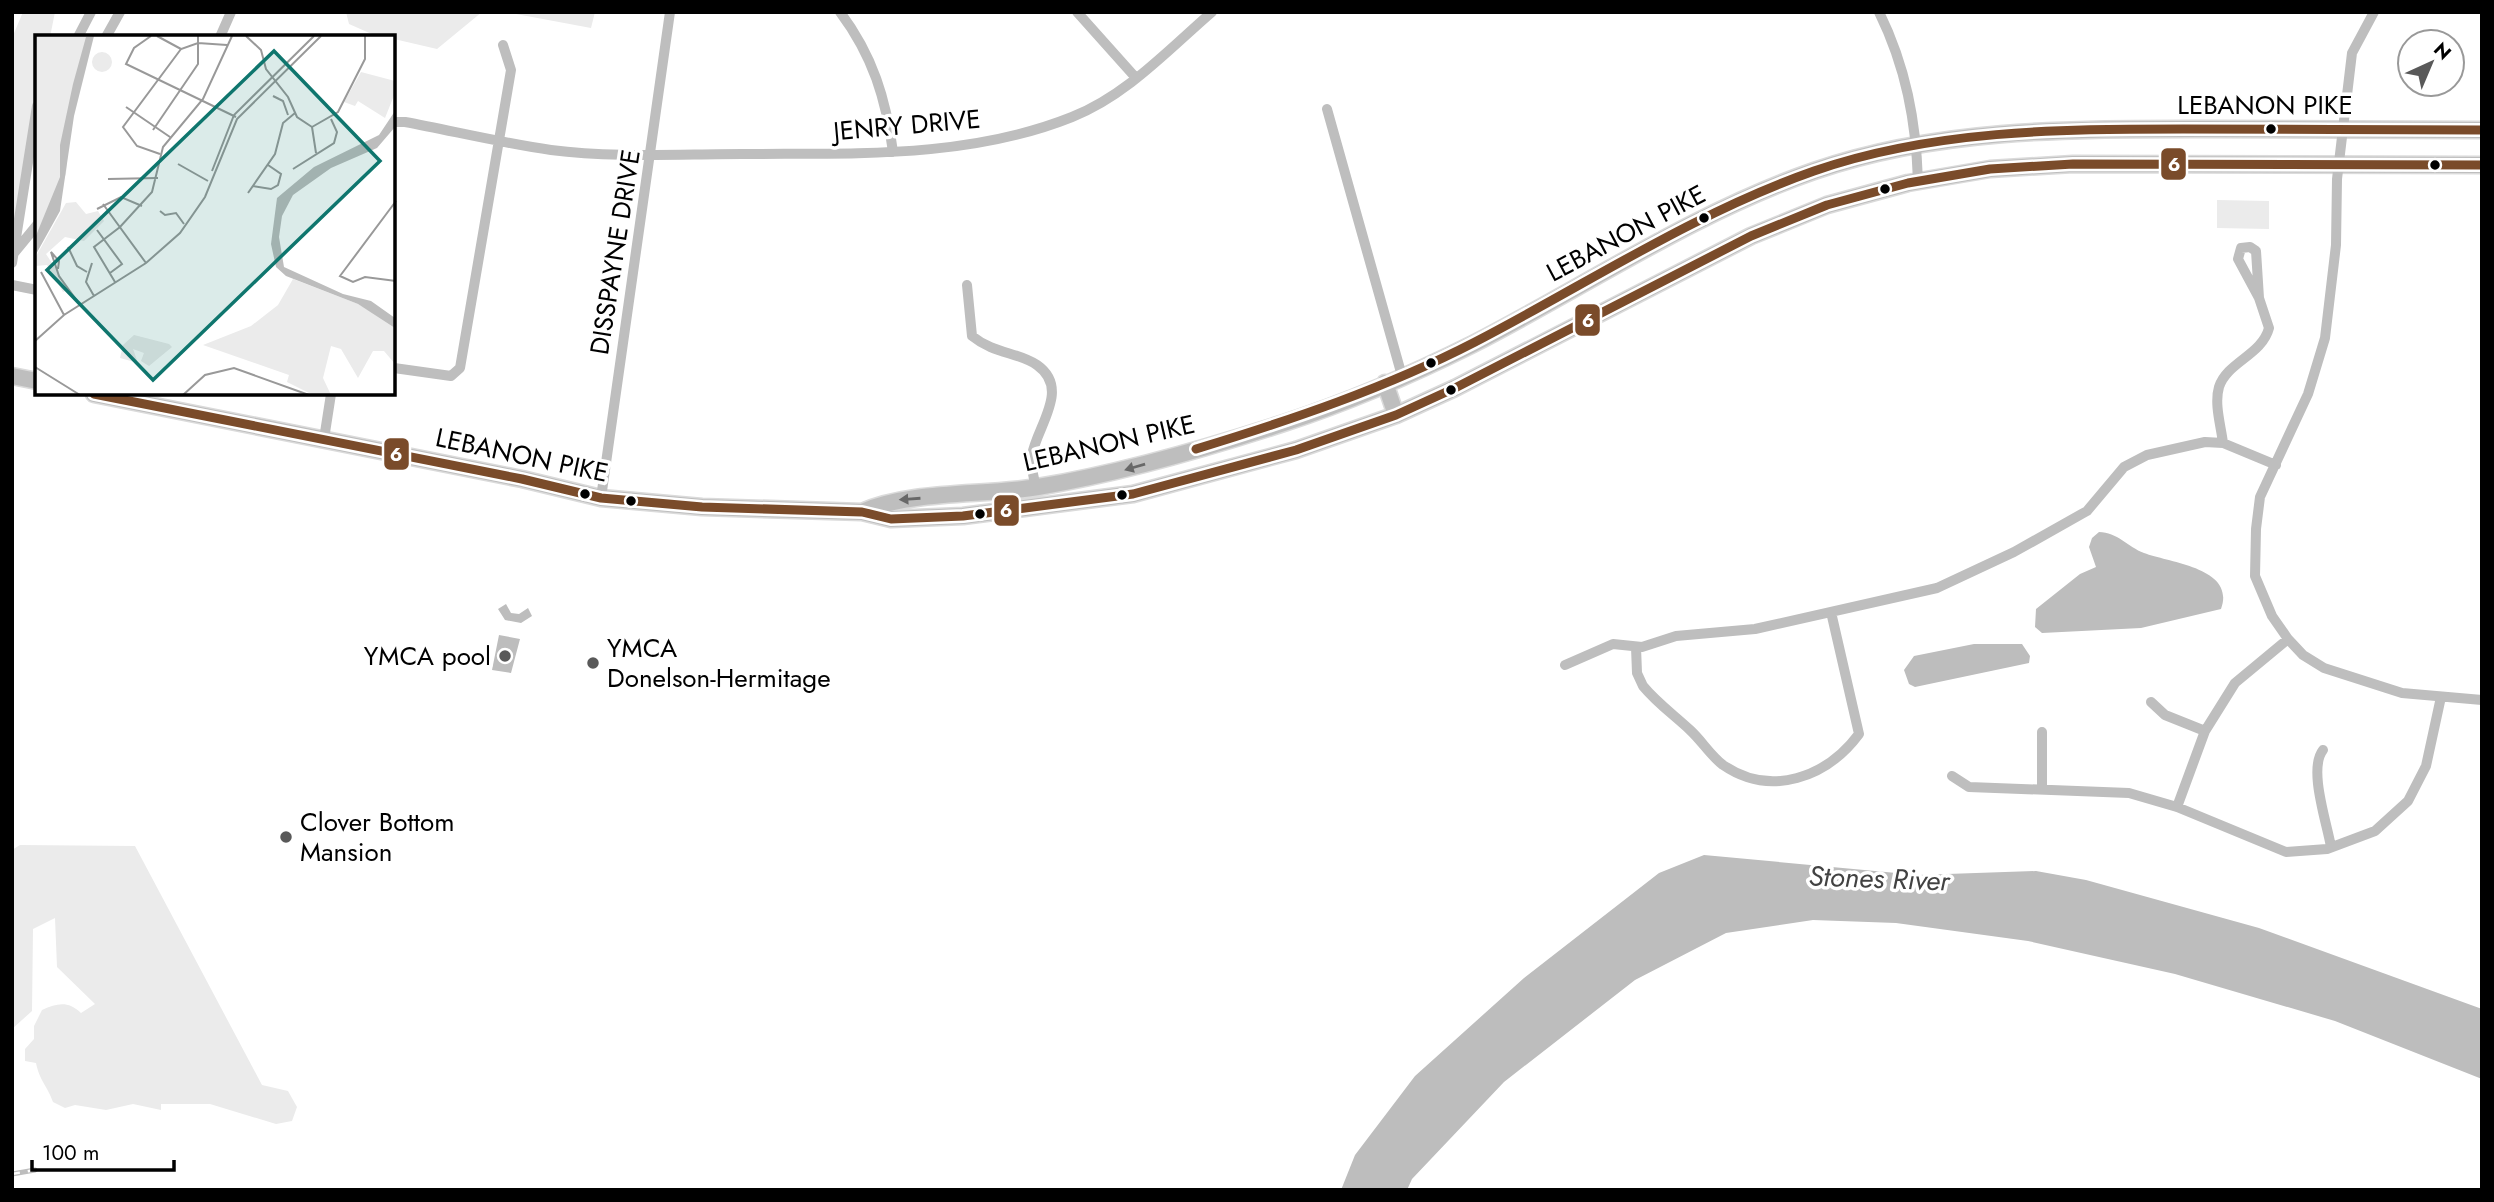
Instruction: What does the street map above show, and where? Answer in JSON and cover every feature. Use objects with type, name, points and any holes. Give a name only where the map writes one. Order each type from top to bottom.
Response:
[{"type":"main road","name":"LEBANON PIKE","points":[[862,512],[887,501],[1036,488],[1128,470],[1284,423],[1402,376],[1472,344],[1736,202],[1817,170],[1916,146],[1987,135],[2073,130],[2482,130]]},
{"type":"main road","name":"LEBANON PIKE","points":[[123,397],[601,498],[681,506],[862,512],[891,519],[963,516],[1133,494],[1296,450],[1396,415],[1455,388],[1751,236],[1827,205],[1918,181],[1990,169],[2073,164],[2482,165]]},
{"type":"main road","points":[[12,376],[35,382]]},
{"type":"main road","points":[[1385,383],[1396,415]]},
{"type":"main road","points":[[1163,459],[1169,484]]},
{"type":"street","points":[[79,35],[91,12]]},
{"type":"street","points":[[107,35],[120,12]]},
{"type":"street","points":[[221,35],[231,12]]},
{"type":"street","name":"DISSPAYNE DRIVE","points":[[601,498],[652,155],[670,12]]},
{"type":"street","points":[[840,12],[869,56],[880,82],[893,152]]},
{"type":"street","points":[[1077,12],[1136,78]]},
{"type":"street","name":"JENRY DRIVE","points":[[396,122],[553,150],[652,155],[893,152],[962,146],[1027,132],[1074,117],[1136,78],[1212,12]]},
{"type":"street","points":[[1879,12],[1902,69],[1912,105],[1918,181]]},
{"type":"street","points":[[2374,12],[2352,53],[2342,130],[2336,246],[2325,338],[2308,394],[2260,496],[2255,576],[2272,616],[2288,639],[2303,655],[2323,668],[2393,691],[2482,699]]},
{"type":"street","points":[[396,368],[452,376],[460,368],[510,70],[503,46]]},
{"type":"street","points":[[1327,108],[1402,376]]},
{"type":"street","points":[[13,258],[35,119]]},
{"type":"street","points":[[13,258],[35,228]]},
{"type":"street","points":[[12,285],[35,290]]},
{"type":"street","points":[[967,285],[972,336],[985,346],[1037,365],[1050,382],[1052,404],[1037,434],[1031,459],[1036,488]]},
{"type":"street","points":[[2223,443],[2219,387],[2224,377],[2260,346],[2268,333],[2269,324],[2259,298]]},
{"type":"street","points":[[324,439],[331,396]]},
{"type":"street","points":[[1565,665],[1601,647],[1624,644],[1636,648],[1676,636],[1755,629],[1926,591],[1968,575],[2087,511],[2132,461],[2183,446],[2205,442],[2232,444],[2276,465]]},
{"type":"street","points":[[1636,648],[1637,673],[1643,686],[1721,763],[1752,779],[1786,781],[1814,773],[1831,763],[1859,734],[1831,612]]},
{"type":"street","points":[[2177,807],[2205,732],[2235,682],[2288,639]]},
{"type":"street","points":[[1952,776],[1969,787],[2129,793],[2177,807],[2286,852],[2331,847],[2375,831],[2408,801],[2426,766],[2441,697]]},
{"type":"street","points":[[2151,702],[2165,715],[2205,732]]},
{"type":"street","points":[[2042,732],[2042,789]]},
{"type":"street","points":[[2323,750],[2318,757],[2316,772],[2331,847]]},
{"type":"shaded area","points":[[23,12],[55,12],[50,35],[35,35],[35,127],[18,226],[12,224],[12,38]]},
{"type":"shaded area","points":[[346,12],[482,12],[437,49],[396,39],[396,35],[374,35],[349,24]]},
{"type":"shaded area","points":[[505,12],[595,12],[591,28]]},
{"type":"shaded area","points":[[2217,200],[2269,201],[2269,229],[2217,228]]},
{"type":"shaded area","points":[[20,845],[135,846],[262,1085],[288,1091],[297,1107],[292,1121],[276,1124],[210,1104],[161,1104],[161,1110],[133,1104],[106,1110],[75,1105],[65,1108],[53,1102],[36,1063],[25,1061],[25,1049],[34,1039],[34,1026],[42,1010],[67,1005],[81,1013],[95,1004],[57,967],[55,918],[33,929],[32,1011],[12,1029],[12,850]]},
{"type":"water","points":[[2099,532],[2111,534],[2144,553],[2184,564],[2210,576],[2219,584],[2223,595],[2221,609],[2141,628],[2042,633],[2035,627],[2036,609],[2080,574],[2096,567],[2089,547],[2092,538]]},
{"type":"water","points":[[506,604],[511,613],[519,614],[528,608],[532,616],[521,623],[505,620],[498,609]]},
{"type":"water","name":"YMCA pool","points":[[499,635],[520,639],[511,673],[492,670]]},
{"type":"water","points":[[1974,644],[2022,644],[2030,656],[2029,663],[1915,687],[1909,684],[1904,670],[1914,656]]},
{"type":"water","name":"Stones River","points":[[1704,855],[1918,875],[2036,871],[2086,880],[2259,928],[2482,1009],[2482,1079],[2335,1021],[2175,974],[2028,941],[1896,923],[1813,920],[1726,933],[1635,980],[1504,1082],[1412,1179],[1407,1190],[1341,1190],[1355,1155],[1415,1076],[1524,978],[1659,873]]},
{"type":"railway","points":[[12,1174],[35,1170]]},
{"type":"transit line","name":"6","points":[[1196,449],[1303,415],[1407,374],[1475,342],[1726,207],[1814,171],[1859,157],[1950,140],[2043,131],[2482,130]]},
{"type":"transit line","name":"6","points":[[104,396],[522,479],[601,498],[702,507],[862,512],[891,519],[963,516],[1133,494],[1296,450],[1396,415],[1455,388],[1751,236],[1827,205],[1908,183],[1990,169],[2073,164],[2482,165]]},
{"type":"place","name":"YMCA pool","points":[[505,656]]},
{"type":"place","name":"YMCA Donelson-Hermitage","points":[[593,663]]},
{"type":"place","name":"Clover Bottom Mansion","points":[[286,837]]}]
